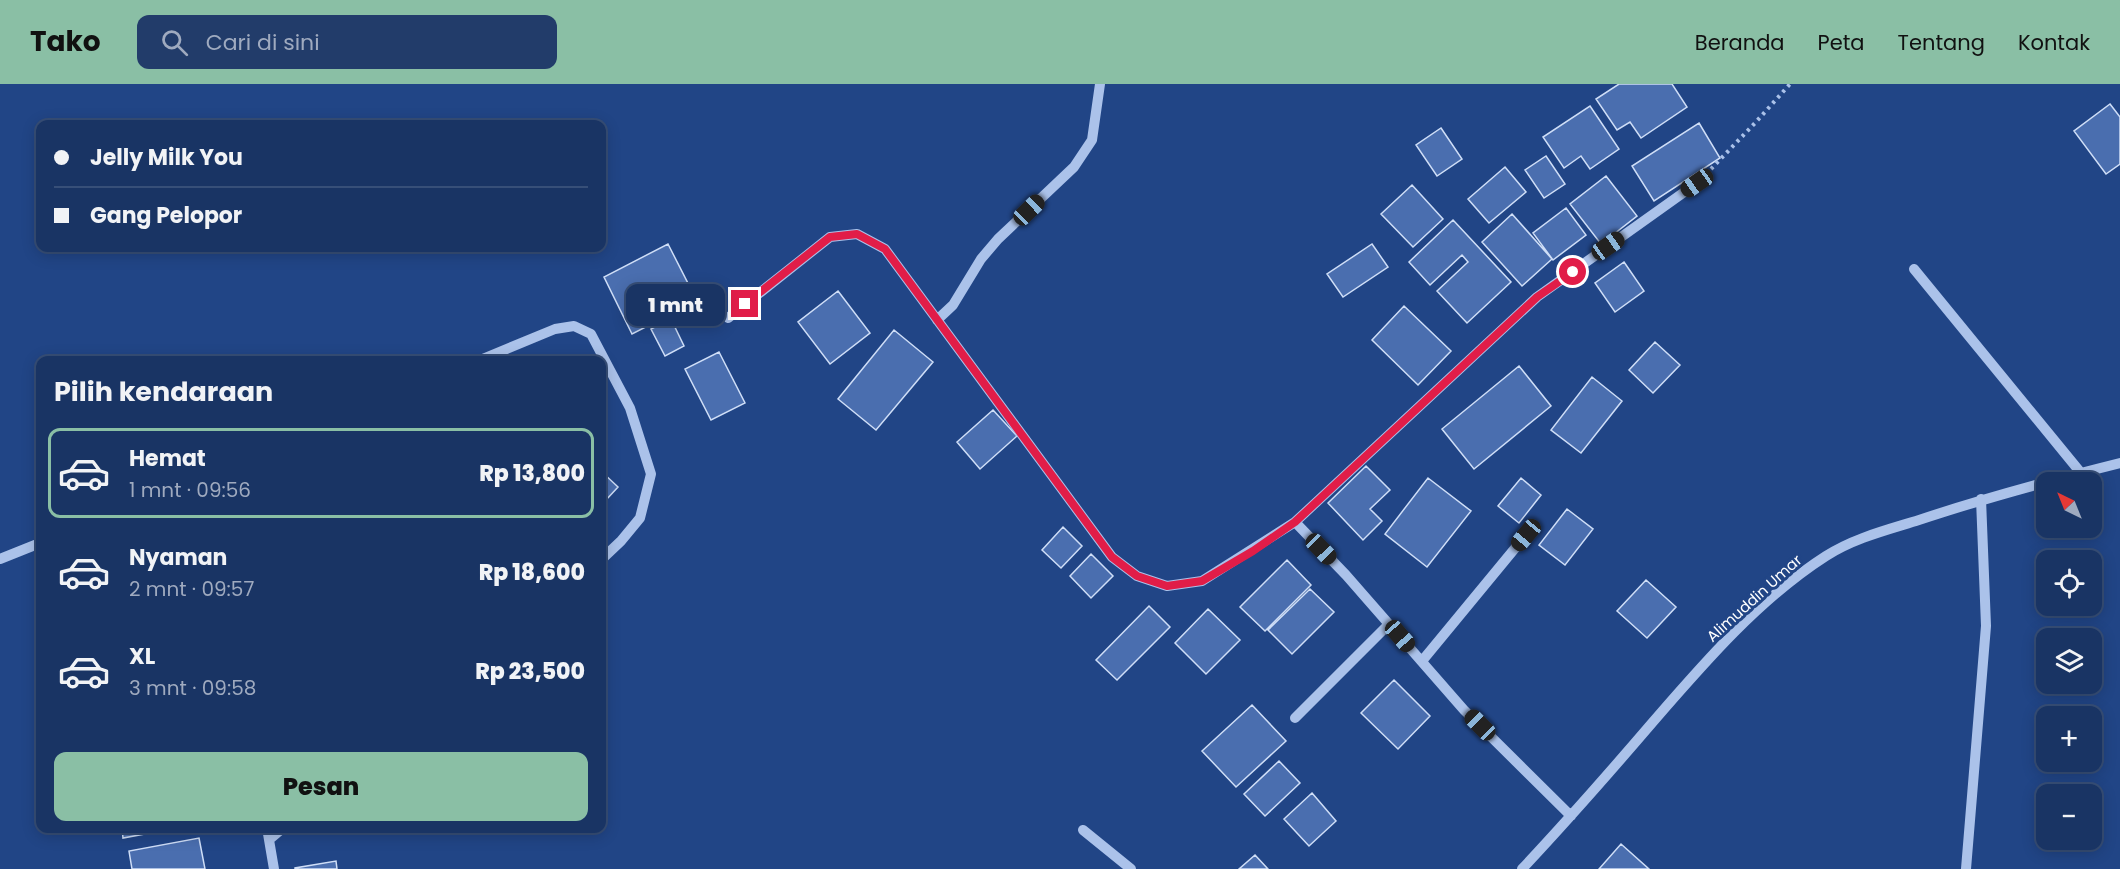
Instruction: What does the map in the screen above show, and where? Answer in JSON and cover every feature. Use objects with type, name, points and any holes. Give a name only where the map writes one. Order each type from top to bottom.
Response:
[{"type":"street","points":[[937,320],[953,305],[981,259],[998,238],[1074,167],[1092,140],[1101,84]]},
{"type":"street","points":[[728,318],[830,237],[857,234],[885,249],[1112,557],[1137,576],[1167,586],[1202,581],[1295,522],[1537,297],[1697,183]]},
{"type":"street","points":[[1914,269],[2080,472]]},
{"type":"street","points":[[490,356],[555,329],[574,326],[591,334],[603,356]]},
{"type":"street","points":[[606,362],[630,408],[651,474],[640,518],[606,555]]},
{"type":"street","name":"Alimuddin Umar","points":[[2085,472],[2120,463]]},
{"type":"street","name":"Alimuddin Umar","points":[[1522,869],[1698,670],[1747,621],[1789,584],[1826,556],[1856,540],[1981,499],[2036,485]]},
{"type":"street","points":[[1966,869],[1986,626],[1981,499]]},
{"type":"street","points":[[1295,522],[1464,710],[1571,816]]},
{"type":"street","points":[[1422,661],[1526,535]]},
{"type":"street","points":[[0,559],[36,545]]},
{"type":"street","points":[[1295,718],[1389,624]]},
{"type":"street","points":[[1083,830],[1131,869]]},
{"type":"street","points":[[268,833],[274,869]]},
{"type":"path","points":[[1697,183],[1756,123],[1790,84]]},
{"type":"building","points":[[1619,84],[1672,84],[1687,107],[1641,138],[1630,122],[1617,130],[1596,99]]},
{"type":"building","points":[[2110,104],[2120,117],[2120,164],[2106,174],[2074,131]]},
{"type":"building","points":[[1590,106],[1619,149],[1590,169],[1581,156],[1564,168],[1543,137]]},
{"type":"building","points":[[1699,123],[1720,158],[1654,201],[1632,166]]},
{"type":"building","points":[[1441,128],[1462,159],[1437,176],[1416,145]]},
{"type":"building","points":[[1546,156],[1565,184],[1544,198],[1525,170]]},
{"type":"building","points":[[1505,167],[1526,192],[1489,223],[1468,199]]},
{"type":"building","points":[[1606,176],[1637,216],[1601,244],[1570,204]]},
{"type":"building","points":[[1412,185],[1443,219],[1413,247],[1381,214]]},
{"type":"building","points":[[1566,208],[1586,235],[1553,260],[1533,233]]},
{"type":"building","points":[[1512,214],[1552,259],[1522,286],[1482,242]]},
{"type":"building","points":[[1453,220],[1511,282],[1467,323],[1437,291],[1468,262],[1462,255],[1430,285],[1409,262]]},
{"type":"building","points":[[668,244],[697,301],[632,334],[604,277]]},
{"type":"building","points":[[1372,244],[1388,267],[1343,297],[1327,274]]},
{"type":"building","points":[[1624,262],[1644,291],[1615,312],[1595,283]]},
{"type":"building","points":[[838,291],[870,333],[830,364],[798,322]]},
{"type":"building","points":[[1404,306],[1451,351],[1418,385],[1372,340]]},
{"type":"building","points":[[671,319],[684,346],[665,356],[651,329]]},
{"type":"building","points":[[894,330],[933,362],[876,430],[838,399]]},
{"type":"building","points":[[1655,342],[1680,365],[1653,393],[1629,370]]},
{"type":"building","points":[[719,352],[745,403],[711,420],[685,369]]},
{"type":"building","points":[[1519,366],[1551,406],[1474,469],[1442,429]]},
{"type":"building","points":[[1592,377],[1622,401],[1581,453],[1551,430]]},
{"type":"building","points":[[993,410],[1017,436],[980,469],[957,442]]},
{"type":"building","points":[[1366,466],[1390,490],[1370,509],[1382,521],[1363,540],[1328,503]]},
{"type":"building","points":[[606,476],[618,487],[606,500]]},
{"type":"building","points":[[1428,478],[1471,511],[1427,567],[1385,534]]},
{"type":"building","points":[[1521,478],[1541,495],[1519,523],[1498,506]]},
{"type":"building","points":[[1567,509],[1593,529],[1565,565],[1539,545]]},
{"type":"building","points":[[1063,527],[1082,546],[1061,568],[1042,550]]},
{"type":"building","points":[[1091,554],[1113,576],[1091,598],[1070,576]]},
{"type":"building","points":[[1287,560],[1311,585],[1265,631],[1240,607]]},
{"type":"building","points":[[1646,580],[1676,607],[1647,638],[1617,611]]},
{"type":"building","points":[[1310,589],[1334,612],[1292,654],[1268,630]]},
{"type":"building","points":[[1149,606],[1170,627],[1117,680],[1096,660]]},
{"type":"building","points":[[1208,609],[1240,640],[1206,674],[1175,643]]},
{"type":"building","points":[[1394,680],[1430,716],[1398,749],[1361,713]]},
{"type":"building","points":[[1252,705],[1286,741],[1236,787],[1202,751]]},
{"type":"building","points":[[1279,761],[1300,783],[1265,816],[1244,794]]},
{"type":"building","points":[[1312,793],[1336,821],[1309,846],[1284,819]]},
{"type":"building","points":[[122,833],[150,833],[123,838]]},
{"type":"building","points":[[199,838],[205,869],[132,869],[129,851]]},
{"type":"building","points":[[1621,844],[1649,869],[1599,869]]},
{"type":"building","points":[[1255,855],[1268,869],[1239,869]]},
{"type":"building","points":[[336,861],[337,869],[295,869],[295,868]]},
{"type":"route","points":[[745,304],[830,237],[857,234],[885,249],[1112,557],[1137,576],[1167,586],[1202,581],[1253,551],[1295,522],[1537,297],[1573,272]]}]
